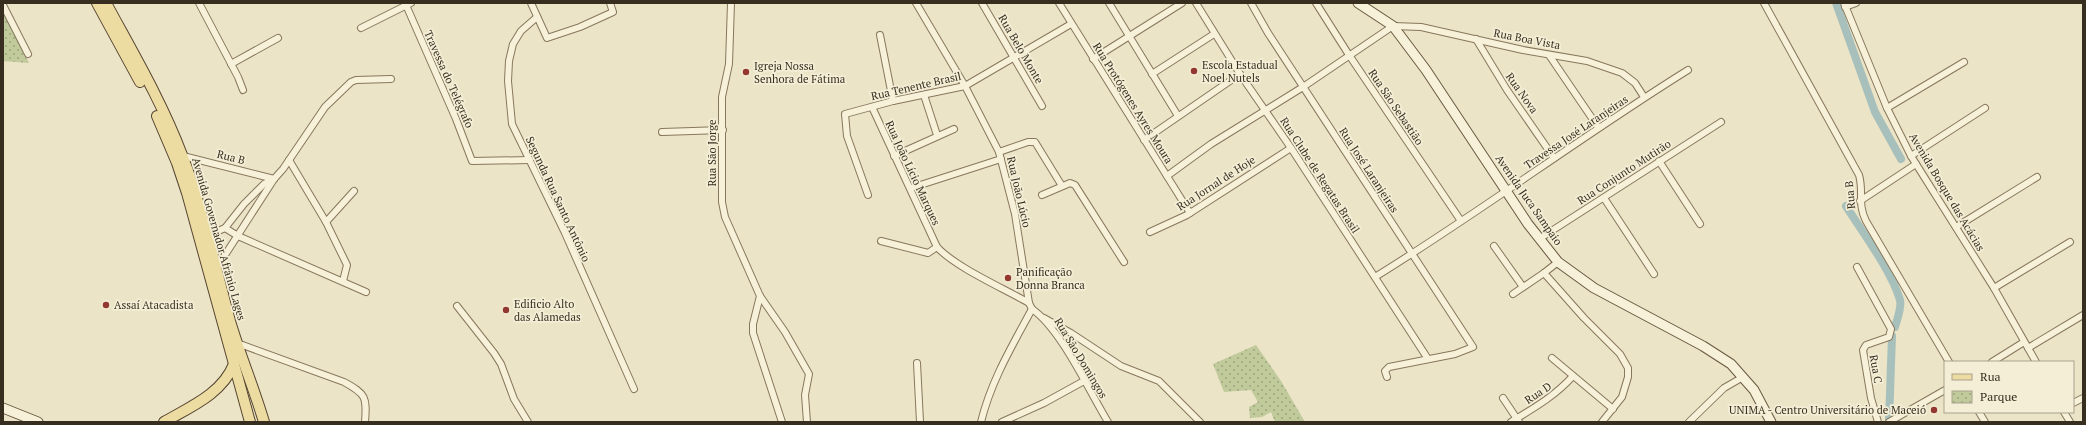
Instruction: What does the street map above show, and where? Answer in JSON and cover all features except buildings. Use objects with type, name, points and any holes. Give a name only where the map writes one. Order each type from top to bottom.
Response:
[{"type":"main road","name":"Avenida Governador Afrânio Lages","points":[[97,3],[145,90],[178,163],[234,364],[244,387]]},
{"type":"main road","name":"Avenida Governador Afrânio Lages","points":[[106,3],[151,87],[183,156],[207,236],[236,343],[253,385],[264,422]]},
{"type":"main road","name":"Avenida Juca Sampaio","points":[[1358,3],[1393,26],[1426,70],[1506,192],[1539,239],[1558,262],[1594,288],[1718,354],[1743,377],[1754,390],[1771,422]]},
{"type":"main road","points":[[236,343],[250,422]]},
{"type":"main road","points":[[164,422],[216,390],[228,378],[234,364]]},
{"type":"main road","points":[[244,387],[258,422]]},
{"type":"main road","points":[[3,408],[38,422]]},
{"type":"street","points":[[199,3],[243,90]]},
{"type":"street","points":[[531,3],[547,38],[580,27],[613,12],[610,3]]},
{"type":"street","name":"Rua São Jorge","points":[[731,3],[729,64],[722,97],[722,202],[725,217],[760,296],[785,332],[809,374],[805,395],[807,422]]},
{"type":"street","points":[[916,3],[965,86]]},
{"type":"street","name":"Rua Belo Monte","points":[[982,3],[1016,58],[1042,106]]},
{"type":"street","name":"Rua Protógenes Ayres Moura","points":[[1058,3],[1190,213]]},
{"type":"street","points":[[1109,3],[1178,116]]},
{"type":"street","points":[[1093,59],[1182,3]]},
{"type":"street","name":"Rua Clube de Regatas Brasil","points":[[1196,3],[1240,74],[1291,148],[1428,359]]},
{"type":"street","name":"Rua José Laranjeiras","points":[[1251,3],[1303,87],[1473,347],[1456,354],[1428,359]]},
{"type":"street","name":"Rua São Sebastião","points":[[1316,3],[1348,55],[1461,222]]},
{"type":"street","name":"Rua B","points":[[1764,3],[1851,158],[1862,183],[1860,201],[1861,212],[1877,243],[1948,361]]},
{"type":"street","points":[[1845,5],[1856,3]]},
{"type":"street","points":[[361,28],[408,4]]},
{"type":"street","name":"Travessa do Telégrafo","points":[[408,4],[472,161],[530,160]]},
{"type":"street","points":[[3,5],[28,54]]},
{"type":"street","name":"Avenida Bosque das Acácias","points":[[1845,5],[1887,108],[1911,156],[1994,288],[2035,361]]},
{"type":"street","name":"Segunda Rua Santo Antônio","points":[[537,17],[521,31],[514,44],[509,61],[508,81],[512,124],[565,233],[634,389]]},
{"type":"street","name":"Rua Tenente Brasil","points":[[868,195],[847,136],[845,114],[893,101],[965,86],[1016,58],[1071,24]]},
{"type":"street","points":[[1167,176],[1210,144],[1303,87],[1348,55],[1393,26]]},
{"type":"street","name":"Rua Boa Vista","points":[[1393,26],[1415,26],[1549,55],[1587,61],[1622,73],[1635,84],[1644,98]]},
{"type":"street","points":[[1152,74],[1214,34]]},
{"type":"street","points":[[880,35],[893,101]]},
{"type":"street","points":[[231,64],[278,38]]},
{"type":"street","name":"Rua Nova","points":[[1476,39],[1507,90],[1554,158]]},
{"type":"street","points":[[1549,55],[1598,127]]},
{"type":"street","points":[[1887,108],[1964,62]]},
{"type":"street","name":"Travessa José Laranjeiras","points":[[1375,277],[1506,192],[1598,127],[1688,70]]},
{"type":"street","points":[[1144,140],[1240,74]]},
{"type":"street","points":[[216,269],[274,179],[283,169],[325,107],[351,82],[356,80],[390,79]]},
{"type":"street","name":"Rua João Lúcio","points":[[965,86],[999,152],[1015,214],[1032,310]]},
{"type":"street","points":[[924,95],[937,135]]},
{"type":"street","name":"Rua João Lício Marques","points":[[872,106],[937,247]]},
{"type":"street","points":[[1911,156],[1985,108]]},
{"type":"street","name":"Rua Conjunto Mutirão","points":[[1539,239],[1721,122]]},
{"type":"street","points":[[894,156],[937,135],[954,129]]},
{"type":"street","points":[[662,132],[723,130]]},
{"type":"street","points":[[999,152],[1028,142],[1035,142],[1062,186]]},
{"type":"street","name":"Rua Jornal de Hoje","points":[[1150,232],[1190,213],[1291,148]]},
{"type":"street","name":"Rua B","points":[[183,156],[274,179]]},
{"type":"street","points":[[911,188],[1001,159]]},
{"type":"street","points":[[289,160],[326,222],[347,265],[342,281]]},
{"type":"street","points":[[1659,161],[1700,224]]},
{"type":"street","points":[[1860,201],[1916,164]]},
{"type":"street","points":[[1956,227],[2038,177]]},
{"type":"street","points":[[207,236],[225,228],[244,204],[264,184],[274,179]]},
{"type":"street","points":[[1042,195],[1070,183],[1077,187],[1124,262]]},
{"type":"street","points":[[326,222],[354,191]]},
{"type":"street","points":[[1604,198],[1654,274]]},
{"type":"street","points":[[225,228],[238,236],[366,292]]},
{"type":"street","points":[[881,241],[928,252],[937,247],[943,254],[1030,303]]},
{"type":"street","points":[[1994,288],[2070,242]]},
{"type":"street","points":[[1494,246],[1523,288]]},
{"type":"street","points":[[1513,294],[1558,262]]},
{"type":"street","name":"Rua C","points":[[1857,268],[1890,326],[1891,336],[1866,345],[1863,350],[1871,398],[1878,422]]},
{"type":"street","points":[[1544,273],[1625,361],[1628,377],[1622,396],[1602,422]]},
{"type":"street","points":[[760,296],[753,324],[753,333],[782,422]]},
{"type":"street","points":[[457,306],[501,364],[514,399],[528,422]]},
{"type":"street","points":[[981,422],[986,402],[1002,364],[1032,310]]},
{"type":"street","name":"Rua São Domingos","points":[[1032,310],[1044,318],[1108,422]]},
{"type":"street","points":[[1994,361],[2083,314]]},
{"type":"street","points":[[1044,318],[1072,333],[1121,366],[1159,381],[1200,422]]},
{"type":"street","points":[[236,343],[336,379],[358,389],[365,398],[365,422]]},
{"type":"street","points":[[1552,358],[1613,409]]},
{"type":"street","points":[[1387,377],[1385,371],[1388,368],[1428,359]]},
{"type":"street","points":[[917,363],[920,422]]},
{"type":"street","name":"Rua D","points":[[1516,421],[1561,389],[1573,376]]},
{"type":"street","points":[[1689,422],[1724,388],[1743,377]]},
{"type":"street","points":[[1002,422],[1044,403],[1084,381]]},
{"type":"street","points":[[1892,421],[1944,391]]},
{"type":"street","points":[[1503,398],[1516,421]]},
{"type":"street","points":[[2074,402],[2083,398]]},
{"type":"street","points":[[1980,413],[1985,422]]},
{"type":"street","points":[[2065,413],[2070,422]]},
{"type":"green space","points":[[3,13],[29,63],[3,61]]},
{"type":"green space","points":[[1256,345],[1281,381],[1305,422],[1275,422],[1271,412],[1262,417],[1250,418],[1249,407],[1258,402],[1251,390],[1224,392],[1213,364]]},
{"type":"waterway","points":[[1836,3],[1875,112],[1901,159]]},
{"type":"waterway","points":[[1846,206],[1883,264],[1896,288],[1900,300],[1900,310],[1895,327]]},
{"type":"waterway","points":[[1889,422],[1892,336]]},
{"type":"place","name":"Escola Estadual Noel Nutels","points":[[1194,71]]},
{"type":"place","name":"Igreja Nossa Senhora de Fátima","points":[[746,72]]},
{"type":"place","name":"Panificação Donna Branca","points":[[1008,278]]},
{"type":"place","name":"Assaí Atacadista","points":[[106,305]]},
{"type":"place","name":"Edificio Alto das Alamedas","points":[[506,310]]},
{"type":"place","name":"UNIMA - Centro Universitário de Maceió","points":[[1934,410]]}]
